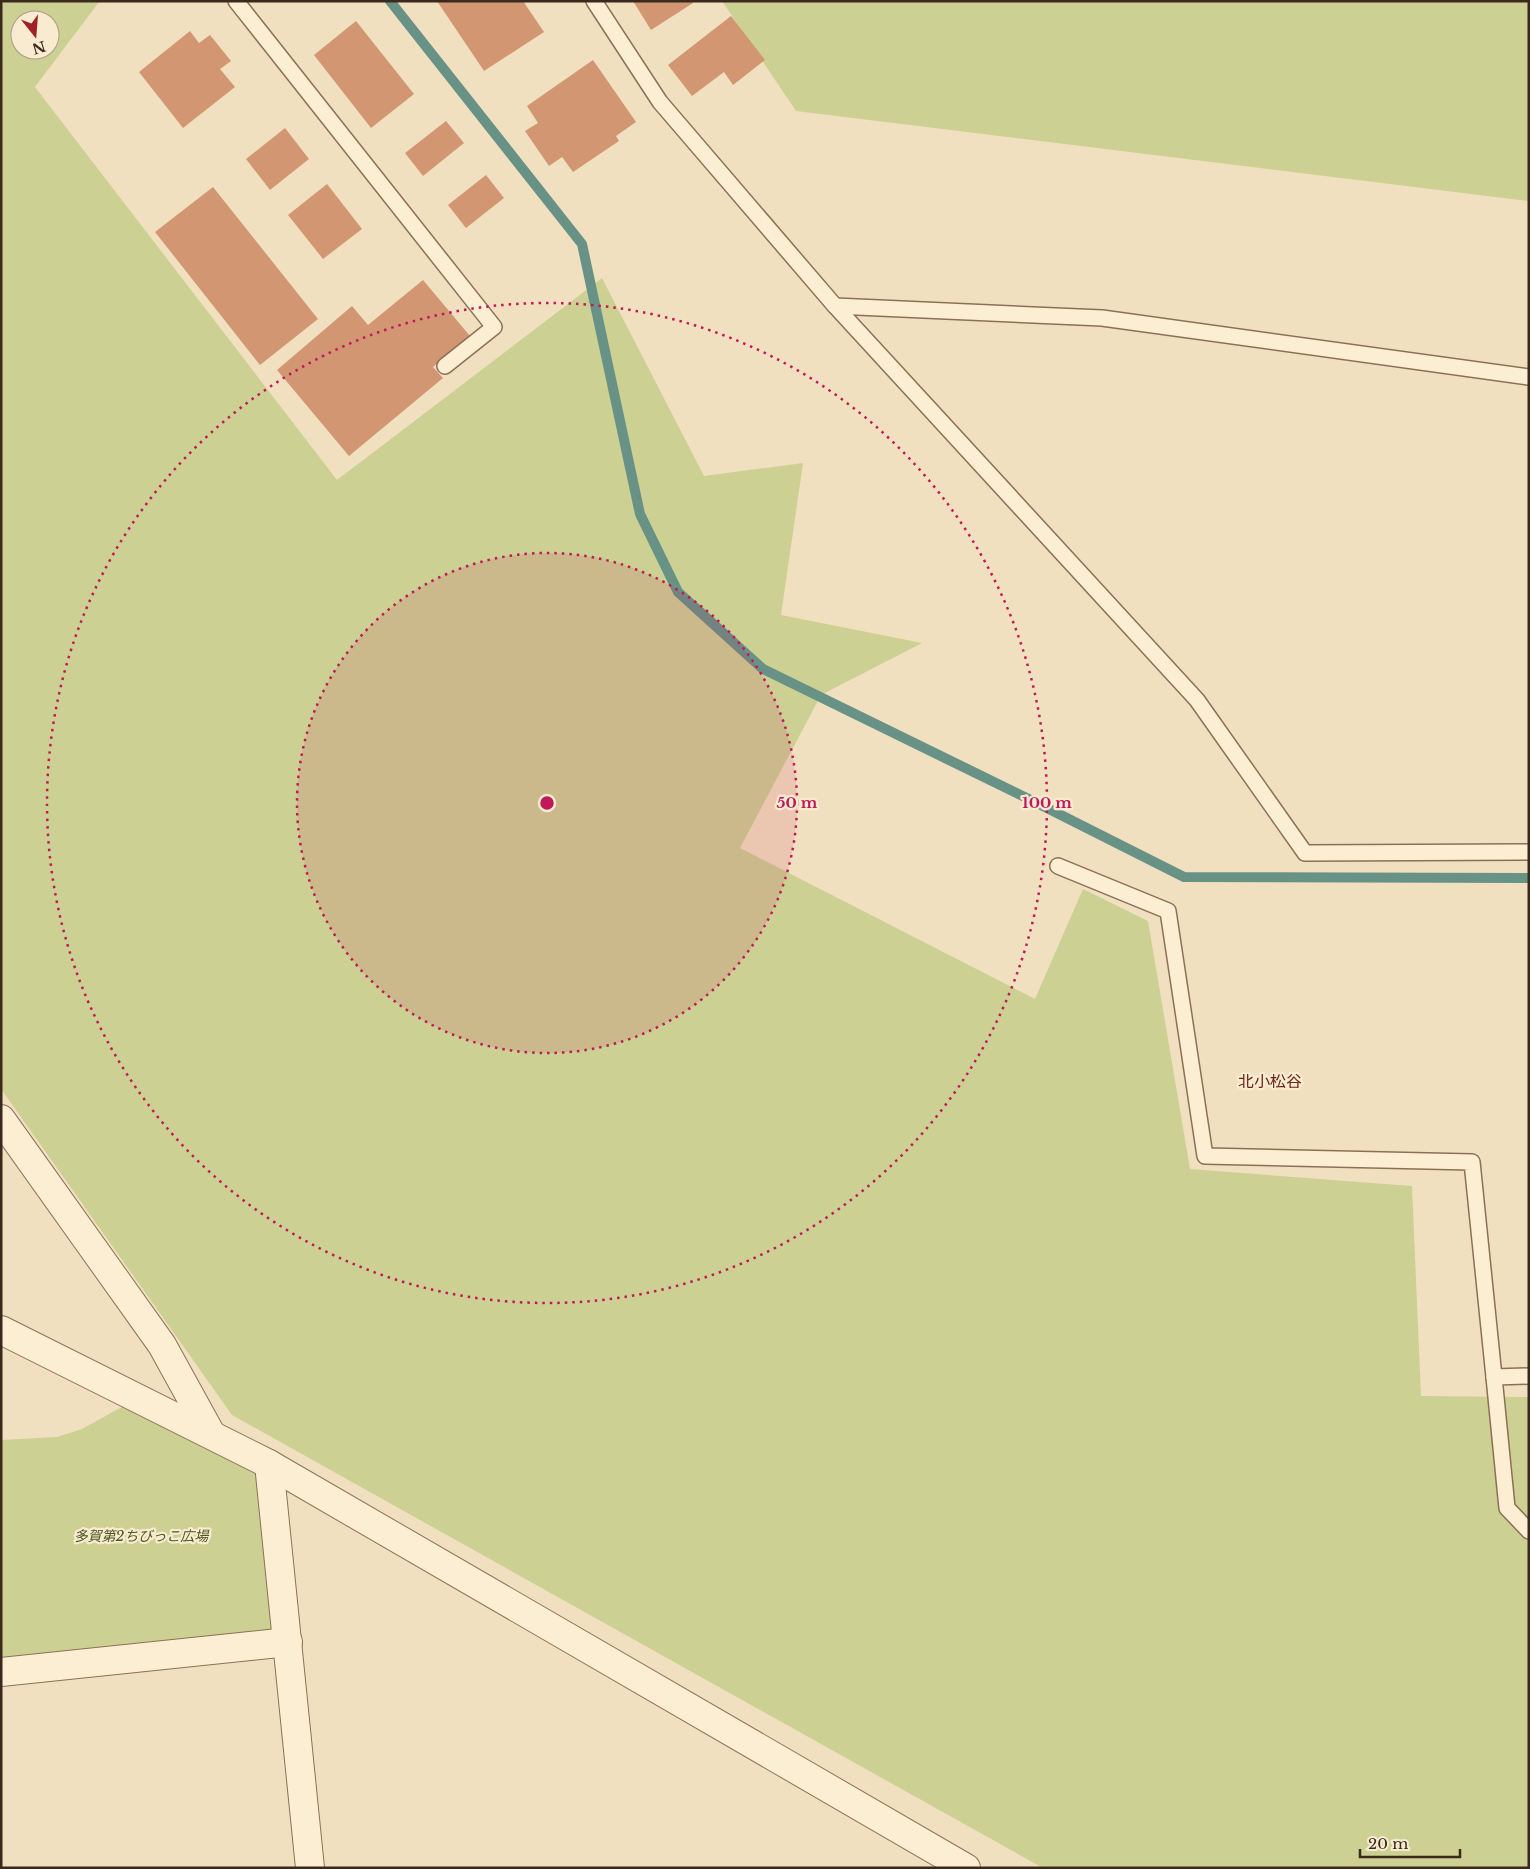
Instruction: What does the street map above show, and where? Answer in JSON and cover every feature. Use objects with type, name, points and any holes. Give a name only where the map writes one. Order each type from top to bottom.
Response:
[{"type":"street","points":[[1,1119],[162,1345],[211,1434]]},
{"type":"street","points":[[1,1330],[268,1464],[966,1868]]},
{"type":"street","points":[[268,1464],[310,1868]]},
{"type":"street","points":[[1,1672],[288,1642]]},
{"type":"lane","points":[[236,1],[494,327],[445,366]]},
{"type":"lane","points":[[594,1],[660,102],[835,306],[1198,700],[1305,853],[1529,852]]},
{"type":"lane","points":[[835,306],[1102,318],[1529,377]]},
{"type":"lane","points":[[1058,866],[1168,911],[1205,1156],[1472,1162],[1507,1508],[1529,1531]]},
{"type":"lane","points":[[1494,1377],[1529,1376]]},
{"type":"green space","points":[[1,1],[99,2],[60,54],[60,10],[10,10],[10,60],[55,60],[35,87],[337,480],[602,278],[704,476],[803,463],[781,615],[922,643],[821,695],[740,848],[1035,999],[1083,889],[1148,921],[1190,1169],[1412,1186],[1421,1396],[1529,1397],[1529,1868],[1043,1868],[232,1415],[1,1089]]},
{"type":"green space","points":[[722,1],[1529,1],[1529,201],[796,111]]},
{"type":"green space","name":"多賀第2ちびっこ広場","points":[[138,1398],[269,1464],[288,1642],[1,1672],[1,1440],[57,1437],[82,1429]]},
{"type":"building","points":[[437,1],[523,1],[544,32],[484,71]]},
{"type":"building","points":[[633,1],[692,1],[693,3],[651,30]]},
{"type":"building","points":[[731,16],[765,60],[733,85],[724,72],[692,96],[668,65]]},
{"type":"building","points":[[356,21],[414,94],[371,128],[314,55]]},
{"type":"building","points":[[190,31],[199,43],[210,35],[231,61],[220,69],[235,87],[183,128],[139,72]]},
{"type":"building","points":[[593,60],[636,122],[616,136],[619,141],[573,172],[562,157],[549,166],[525,131],[538,123],[527,106]]},
{"type":"building","points":[[446,121],[464,143],[423,176],[405,153]]},
{"type":"building","points":[[285,128],[309,159],[270,190],[246,159]]},
{"type":"building","points":[[486,175],[504,198],[466,228],[448,205]]},
{"type":"building","points":[[327,184],[362,229],[323,259],[288,215]]},
{"type":"building","points":[[213,187],[318,319],[260,365],[155,232]]},
{"type":"building","points":[[423,280],[470,336],[433,367],[443,378],[349,456],[277,370],[352,306],[368,325]]},
{"type":"waterway","points":[[390,1],[582,244],[640,514],[678,592],[763,669],[1184,877],[1529,878]]},
{"type":"district","name":"北小松谷","points":[[1270,1081]]}]
